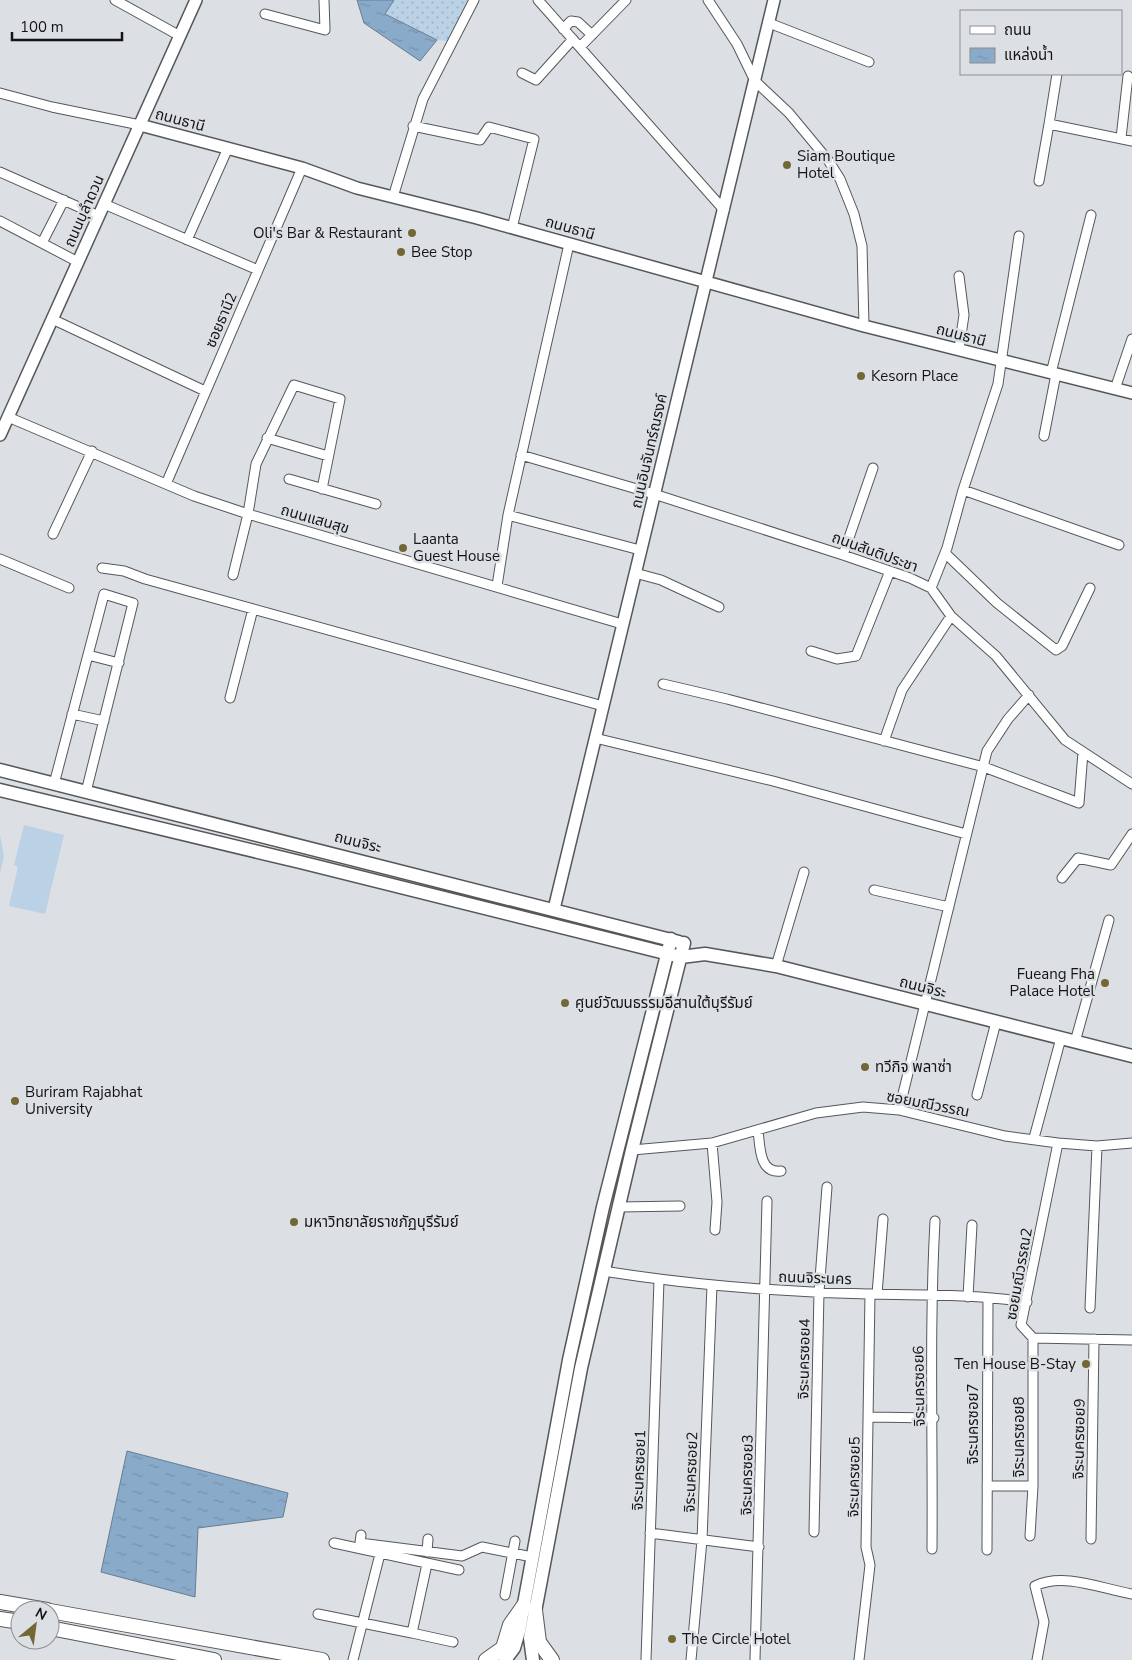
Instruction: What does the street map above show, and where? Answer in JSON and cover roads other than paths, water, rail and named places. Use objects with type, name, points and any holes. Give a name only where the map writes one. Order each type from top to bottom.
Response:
[{"type":"main road","name":"ถนนจิระ","points":[[0,770],[554,909],[684,943],[705,954]]},
{"type":"main road","name":"ถนนจิระ","points":[[0,790],[300,862],[667,954],[681,957],[705,954],[776,966],[1132,1056]]},
{"type":"main road","points":[[282,858],[287,856],[291,849],[286,841]]},
{"type":"main road","points":[[300,862],[296,860],[294,852],[297,847],[303,845]]},
{"type":"main road","points":[[533,1587],[532,1557],[569,1360],[603,1207],[671,940]]},
{"type":"main road","points":[[533,1660],[530,1638],[530,1608],[533,1587],[603,1271],[684,943]]},
{"type":"main road","points":[[486,1660],[503,1648],[510,1625],[530,1608]]},
{"type":"main road","points":[[505,1660],[514,1648],[530,1608]]},
{"type":"main road","points":[[530,1608],[540,1642],[552,1660]]},
{"type":"main road","points":[[60,1612],[322,1660]]},
{"type":"main road","points":[[60,1630],[214,1660]]},
{"type":"street","points":[[115,0],[180,36]]},
{"type":"street","name":"ถนนบุลำดวน","points":[[3,425],[196,0]]},
{"type":"street","points":[[265,14],[325,30],[324,0]]},
{"type":"street","points":[[393,197],[413,126],[423,99],[474,0]]},
{"type":"street","points":[[580,47],[626,0]]},
{"type":"street","points":[[708,0],[737,44],[755,81],[789,113],[828,160],[848,197],[862,246],[864,326]]},
{"type":"street","name":"ถนนอินจันทร์ณรงค์","points":[[554,909],[774,0]]},
{"type":"street","points":[[541,1],[573,40],[724,210]]},
{"type":"street","points":[[563,28],[571,22],[578,22],[592,35]]},
{"type":"street","points":[[769,23],[869,62]]},
{"type":"street","points":[[522,73],[536,80],[573,40]]},
{"type":"street","points":[[1039,181],[1056,75]]},
{"type":"street","points":[[1121,138],[1128,76]]},
{"type":"street","name":"ถนนธานี","points":[[0,92],[52,107],[140,125],[228,148],[302,168],[357,188],[512,228],[864,326],[1132,393]]},
{"type":"street","points":[[1049,124],[1132,141]]},
{"type":"street","points":[[413,126],[480,140],[489,127],[534,139],[512,228]]},
{"type":"street","points":[[187,240],[228,148]]},
{"type":"street","name":"ซอยธานี2","points":[[166,484],[302,168]]},
{"type":"street","points":[[0,172],[99,216]]},
{"type":"street","points":[[42,243],[64,200]]},
{"type":"street","points":[[104,204],[258,270]]},
{"type":"street","points":[[1044,436],[1053,373],[1091,215]]},
{"type":"street","points":[[0,220],[78,262]]},
{"type":"street","points":[[931,588],[945,553],[963,490],[998,384],[1003,362],[1019,236]]},
{"type":"street","points":[[497,586],[508,515],[569,244]]},
{"type":"street","points":[[959,276],[964,315],[959,349]]},
{"type":"street","points":[[52,319],[205,391]]},
{"type":"street","points":[[1115,389],[1132,339]]},
{"type":"street","points":[[233,575],[248,514],[256,464],[294,385],[340,399],[322,489]]},
{"type":"street","name":"ถนนแสนสุข","points":[[3,425],[92,452],[166,484],[248,514],[622,624]]},
{"type":"street","points":[[267,438],[328,456]]},
{"type":"street","points":[[53,534],[92,452]]},
{"type":"street","name":"ถนนสันติประชา","points":[[521,455],[654,494],[843,555],[890,571],[931,588],[951,616],[996,656],[1065,740],[1132,784]]},
{"type":"street","points":[[843,555],[873,468]]},
{"type":"street","points":[[289,480],[376,504]]},
{"type":"street","points":[[963,490],[1119,545]]},
{"type":"street","points":[[508,515],[640,550]]},
{"type":"street","points":[[945,553],[997,603],[1056,650],[1062,646],[1090,588]]},
{"type":"street","points":[[0,559],[69,588]]},
{"type":"street","points":[[102,568],[124,571],[253,609],[603,706]]},
{"type":"street","points":[[811,650],[837,659],[856,656],[890,571]]},
{"type":"street","points":[[635,573],[661,580],[718,607]]},
{"type":"street","points":[[54,784],[104,594],[133,603],[86,792]]},
{"type":"street","points":[[230,698],[253,609]]},
{"type":"street","points":[[884,741],[902,690],[951,616]]},
{"type":"street","points":[[88,655],[119,663]]},
{"type":"street","points":[[663,684],[984,767],[1079,803],[1083,752]]},
{"type":"street","points":[[899,1110],[987,751],[1008,719],[1029,695]]},
{"type":"street","points":[[72,714],[104,721]]},
{"type":"street","points":[[595,738],[772,781],[966,834]]},
{"type":"street","points":[[1062,878],[1078,858],[1111,865],[1132,834]]},
{"type":"street","points":[[776,966],[804,872]]},
{"type":"street","points":[[874,890],[949,907]]},
{"type":"street","points":[[1075,1042],[1109,920]]},
{"type":"street","points":[[977,1095],[996,1022]]},
{"type":"street","points":[[1034,1138],[1061,1038]]},
{"type":"street","name":"ซอยมณีวรรณ","points":[[632,1150],[712,1143],[816,1113],[863,1107],[899,1110],[1005,1136],[1097,1146],[1132,1143]]},
{"type":"street","points":[[758,1130],[760,1151],[767,1168],[771,1171],[781,1171]]},
{"type":"street","points":[[712,1143],[717,1202],[715,1230]]},
{"type":"street","name":"ซอยมณีวรรณ2","points":[[1058,1143],[1021,1325],[1033,1338],[1132,1340]]},
{"type":"street","points":[[1090,1308],[1097,1146]]},
{"type":"street","name":"จิระนครซอย4","points":[[814,1532],[820,1292],[827,1187]]},
{"type":"street","name":"จิระนครซอย3","points":[[755,1660],[760,1547],[767,1201]]},
{"type":"street","points":[[619,1207],[680,1206]]},
{"type":"street","name":"จิระนครซอย5","points":[[859,1660],[870,1565],[866,1547],[873,1294],[882,1219]]},
{"type":"street","name":"จิระนครซอย6","points":[[932,1550],[934,1418],[931,1296],[935,1221]]},
{"type":"street","points":[[968,1297],[972,1225]]},
{"type":"street","name":"ถนนจิระนคร","points":[[603,1271],[658,1280],[765,1290],[968,1297],[1027,1302]]},
{"type":"street","name":"จิระนครซอย1","points":[[646,1660],[658,1280]]},
{"type":"street","name":"จิระนครซอย2","points":[[691,1660],[702,1540],[712,1285]]},
{"type":"street","name":"จิระนครซอย7","points":[[987,1550],[988,1298]]},
{"type":"street","name":"จิระนครซอย8","points":[[1030,1536],[1033,1486],[1033,1338]]},
{"type":"street","name":"จิระนครซอย9","points":[[1091,1539],[1094,1339]]},
{"type":"street","points":[[869,1417],[934,1418]]},
{"type":"street","points":[[987,1486],[1033,1486]]},
{"type":"street","points":[[650,1533],[760,1547]]},
{"type":"street","points":[[361,1535],[360,1543],[427,1552],[462,1556],[482,1547],[532,1557]]},
{"type":"street","points":[[427,1552],[428,1539]]},
{"type":"street","points":[[505,1594],[515,1541]]},
{"type":"street","points":[[334,1543],[460,1570]]},
{"type":"street","points":[[353,1660],[380,1554]]},
{"type":"street","points":[[412,1633],[427,1564]]},
{"type":"street","points":[[1037,1660],[1044,1622],[1035,1586],[1047,1580],[1082,1583],[1132,1594]]},
{"type":"street","points":[[318,1614],[453,1642]]},
{"type":"water","points":[[357,0],[394,0],[385,14],[437,40],[420,61],[364,23]]},
{"type":"water","points":[[127,1451],[288,1493],[283,1517],[198,1528],[195,1597],[101,1572]]},
{"type":"place","name":"Siam Boutique Hotel","points":[[787,165]]},
{"type":"place","name":"Oli's Bar & Restaurant","points":[[412,233]]},
{"type":"place","name":"Bee Stop","points":[[401,252]]},
{"type":"place","name":"Kesorn Place","points":[[861,376]]},
{"type":"place","name":"Laanta Guest House","points":[[403,548]]},
{"type":"place","name":"Fueang Fha Palace Hotel","points":[[1105,983]]},
{"type":"place","name":"ศูนย์วัฒนธรรมอีสานใต้บุรีรัมย์","points":[[565,1003]]},
{"type":"place","name":"ทวีกิจ พลาซ่า","points":[[865,1067]]},
{"type":"place","name":"Buriram Rajabhat University","points":[[15,1101]]},
{"type":"place","name":"มหาวิทยาลัยราชภัฏบุรีรัมย์","points":[[294,1222]]},
{"type":"place","name":"Ten House B-Stay","points":[[1086,1364]]},
{"type":"place","name":"The Circle Hotel","points":[[672,1639]]}]
